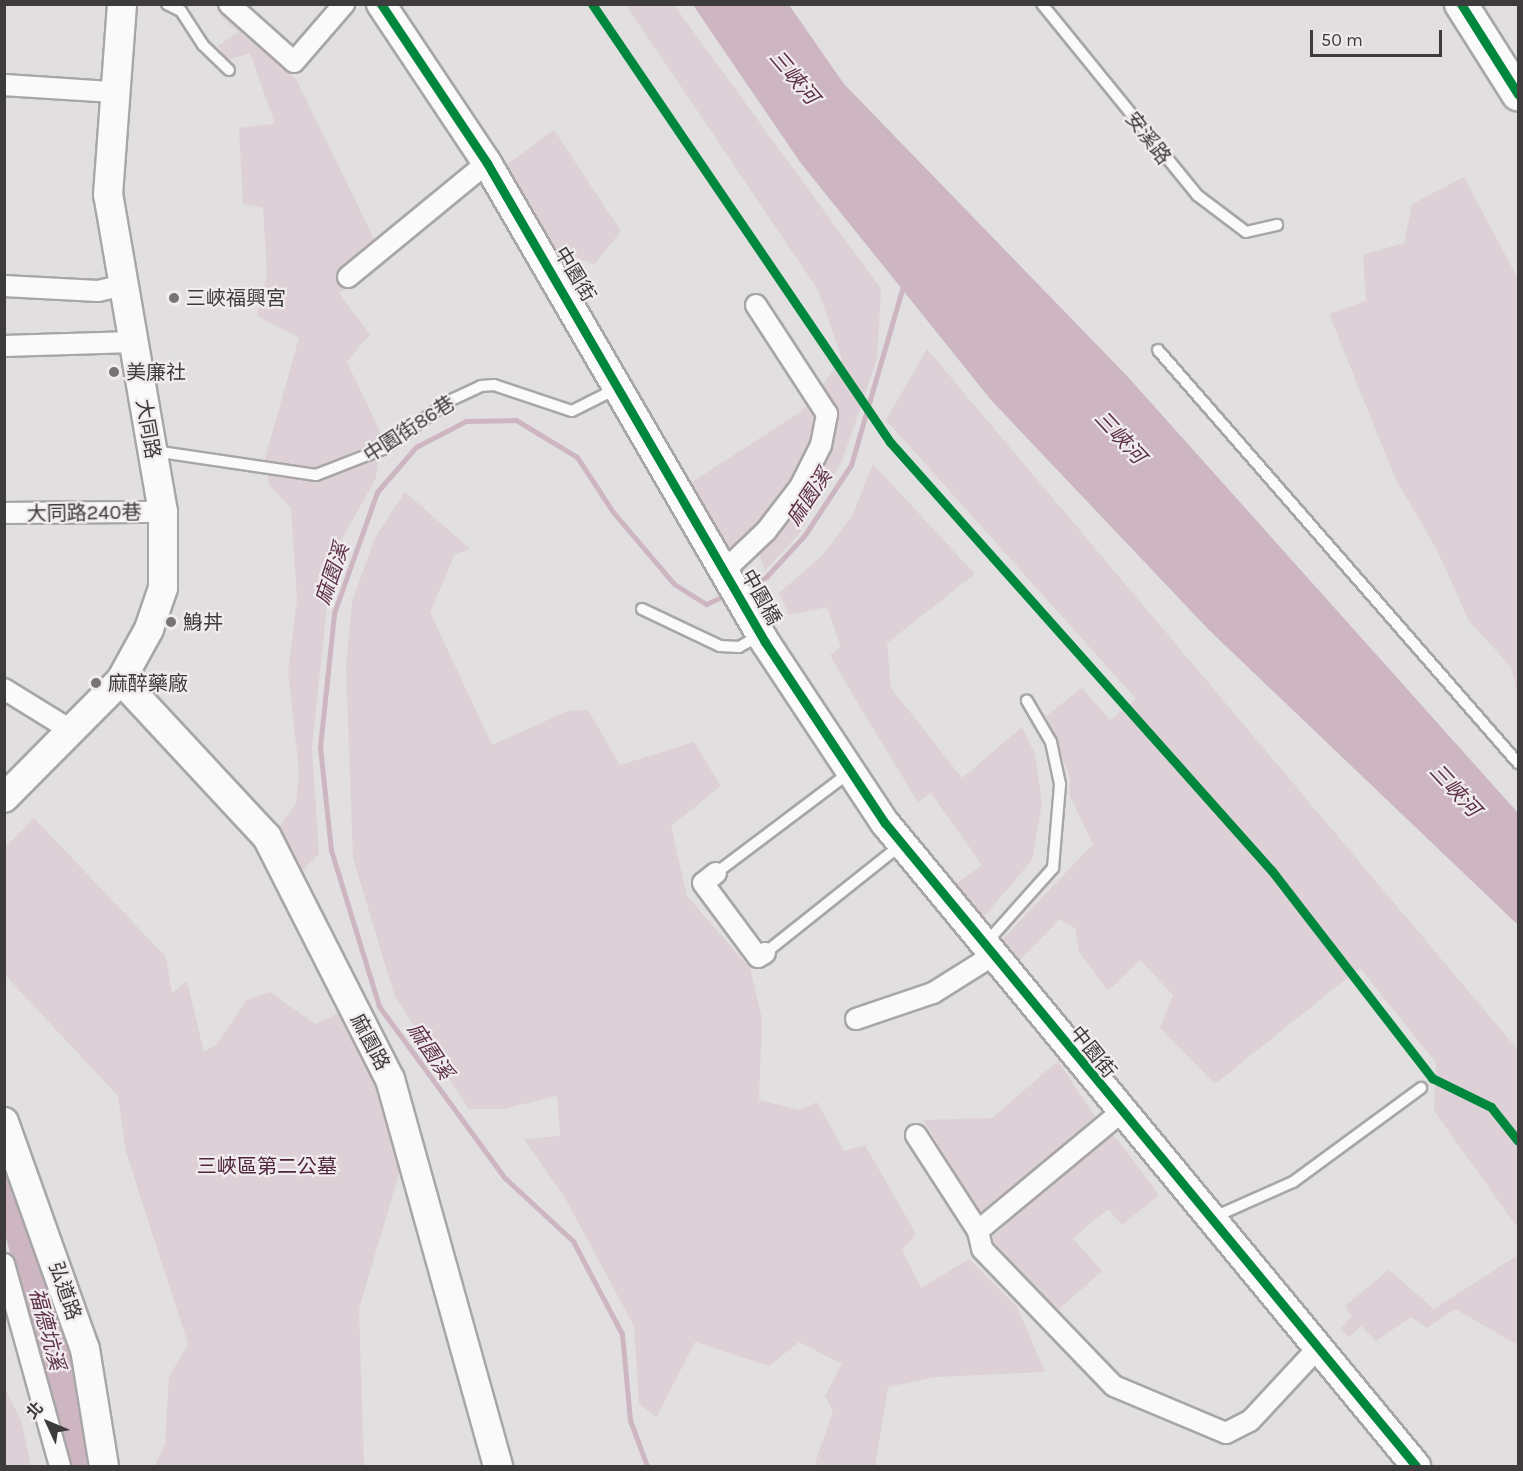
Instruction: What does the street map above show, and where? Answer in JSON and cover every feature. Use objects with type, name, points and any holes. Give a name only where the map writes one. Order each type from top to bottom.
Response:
[{"type":"main road","points":[[1461,4],[1518,94]]},
{"type":"main road","points":[[1486,4],[1518,54]]},
{"type":"street","name":"大同路","points":[[4,798],[121,680],[150,628],[164,588],[163,512],[108,195],[112,92],[122,4]]},
{"type":"street","points":[[229,4],[294,62],[344,4]]},
{"type":"street","name":"中園街","points":[[381,4],[487,163],[621,386],[725,570]]},
{"type":"street","points":[[4,86],[112,92]]},
{"type":"street","points":[[348,277],[487,163]]},
{"type":"street","points":[[4,286],[98,291],[123,285]]},
{"type":"street","points":[[725,570],[766,531],[800,487],[820,445],[827,414],[756,304]]},
{"type":"street","points":[[4,346],[133,342]]},
{"type":"street","name":"大同路240巷","points":[[4,513],[163,512]]},
{"type":"street","name":"中園橋","points":[[725,570],[763,638]]},
{"type":"street","name":"中園街","points":[[763,638],[850,771],[902,844],[1120,1113],[1416,1467]]},
{"type":"street","name":"麻園路","points":[[121,680],[267,837],[390,1079],[498,1467]]},
{"type":"street","points":[[4,689],[72,731]]},
{"type":"street","points":[[716,873],[703,883],[759,957],[765,953]]},
{"type":"street","points":[[856,1019],[933,993],[988,951]]},
{"type":"street","points":[[978,1231],[1120,1113]]},
{"type":"street","name":"弘道路","points":[[4,1122],[85,1349],[104,1467]]},
{"type":"street","points":[[916,1134],[978,1231],[982,1249],[1114,1386],[1178,1417],[1226,1433],[1250,1421],[1317,1349]]},
{"type":"street","points":[[4,1263],[60,1467]]},
{"type":"lane","points":[[167,4],[181,10],[203,45],[228,70]]},
{"type":"lane","name":"安溪路","points":[[1042,4],[1197,195],[1246,232],[1276,225]]},
{"type":"lane","points":[[1158,350],[1518,763]]},
{"type":"lane","name":"中園街86巷","points":[[152,450],[209,453],[316,475],[350,466],[482,386],[494,385],[572,411],[621,386]]},
{"type":"lane","points":[[642,609],[720,646],[739,646],[763,638]]},
{"type":"lane","points":[[988,951],[1053,867],[1060,784],[1051,742],[1027,701]]},
{"type":"lane","points":[[716,873],[850,771]]},
{"type":"lane","points":[[765,953],[902,844]]},
{"type":"lane","points":[[1209,1219],[1293,1182],[1421,1088]]},
{"type":"green space","points":[[209,5],[296,79],[386,263],[339,293],[370,334],[347,362],[381,434],[376,478],[332,557],[312,748],[319,854],[298,875],[275,833],[296,803],[299,772],[288,671],[297,599],[291,508],[269,485],[265,458],[299,338],[257,316],[267,274],[263,208],[243,204],[239,128],[275,124],[250,53],[227,60],[218,46],[238,32]]},
{"type":"green space","points":[[626,5],[674,5],[881,289],[877,359],[842,461],[799,534],[765,570],[753,537],[729,552],[692,482],[802,411],[842,359],[818,290]]},
{"type":"green space","points":[[554,130],[621,231],[594,265],[551,246],[504,167]]},
{"type":"green space","points":[[1464,177],[1518,279],[1518,696],[1511,667],[1469,621],[1437,550],[1395,478],[1329,314],[1366,301],[1363,255],[1404,243],[1412,204]]},
{"type":"green space","points":[[927,349],[1518,1050],[1518,1228],[1434,1111],[1436,1063],[1360,968],[1215,1084],[1160,1028],[1173,995],[1140,960],[1108,991],[1079,952],[1075,928],[1060,919],[1018,962],[1000,942],[1093,844],[1069,794],[1070,777],[1046,716],[1082,688],[1110,720],[1136,699],[886,420]]},
{"type":"green space","points":[[873,464],[975,574],[887,643],[891,688],[962,778],[1022,727],[1035,754],[1042,803],[1032,860],[981,920],[956,884],[982,865],[931,793],[918,802],[857,702],[830,655],[841,647],[827,607],[789,615],[779,593],[823,555],[853,514]]},
{"type":"green space","points":[[405,492],[470,549],[455,554],[430,612],[492,745],[568,711],[588,710],[620,765],[694,742],[721,786],[671,826],[687,896],[750,968],[762,1019],[759,1100],[800,1110],[817,1102],[844,1151],[865,1145],[916,1234],[902,1250],[921,1288],[969,1259],[1017,1307],[1045,1372],[935,1377],[888,1387],[875,1466],[814,1466],[833,1411],[825,1396],[842,1364],[799,1342],[769,1366],[695,1342],[656,1418],[639,1403],[634,1326],[565,1198],[524,1139],[560,1136],[557,1096],[503,1109],[469,1109],[395,997],[353,858],[346,667],[352,601],[376,536]]},
{"type":"green space","name":"三峽區第二公墓","points":[[34,818],[166,957],[172,993],[187,981],[204,1052],[217,1044],[247,1000],[270,992],[315,1024],[341,1012],[376,1064],[405,1153],[359,1309],[364,1466],[155,1466],[165,1444],[169,1377],[188,1344],[126,1152],[118,1096],[5,975],[4,849]]},
{"type":"green space","points":[[1058,1061],[1099,1123],[982,1215],[923,1120],[992,1118]]},
{"type":"green space","points":[[1112,1133],[1159,1195],[1122,1225],[1108,1209],[1073,1238],[1102,1271],[1056,1312],[991,1238]]},
{"type":"green space","points":[[1518,1255],[1518,1345],[1455,1309],[1427,1328],[1411,1317],[1376,1341],[1361,1326],[1349,1337],[1340,1329],[1352,1317],[1345,1306],[1389,1270],[1434,1309]]},
{"type":"green space","points":[[4,1387],[21,1420],[31,1466],[5,1466]]},
{"type":"water","name":"三峽河","points":[[693,5],[789,5],[844,84],[1128,377],[1518,813],[1518,925],[1209,630],[991,400],[800,162]]},
{"type":"waterway","name":"麻園溪","points":[[743,587],[766,577],[804,536],[851,465],[904,282]]},
{"type":"waterway","name":"麻園溪","points":[[647,1466],[630,1420],[622,1334],[573,1241],[504,1177],[379,1006],[331,850],[320,747],[334,613],[377,492],[416,447],[466,421],[516,420],[577,457],[613,512],[674,584],[706,604],[726,595]]},
{"type":"waterway","name":"福德坑溪","points":[[4,1194],[19,1224],[83,1466]]},
{"type":"cycle path","points":[[381,4],[487,163],[765,642],[885,823],[1416,1466]]},
{"type":"cycle path","points":[[592,4],[890,442],[1272,871],[1432,1078],[1491,1107],[1518,1141]]},
{"type":"cycle path","points":[[1461,4],[1518,94]]},
{"type":"place","name":"三峽福興宮","points":[[174,298]]},
{"type":"place","name":"美廉社","points":[[114,372]]},
{"type":"place","name":"鯓丼","points":[[171,622]]},
{"type":"place","name":"麻醉藥廠","points":[[96,683]]}]
